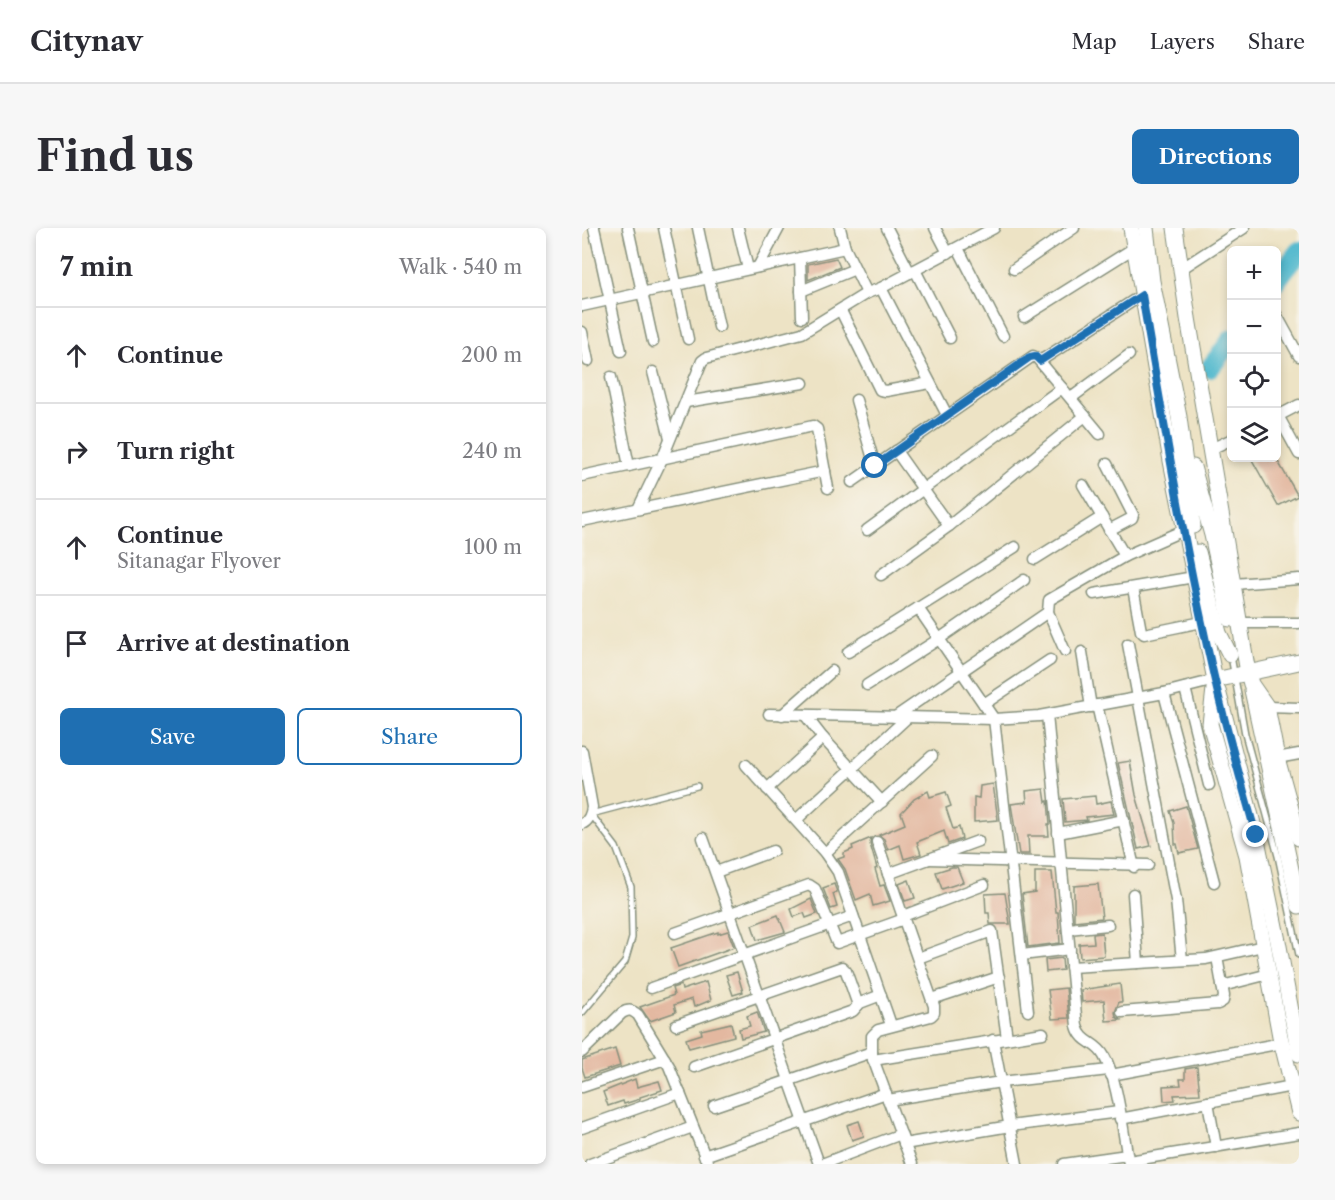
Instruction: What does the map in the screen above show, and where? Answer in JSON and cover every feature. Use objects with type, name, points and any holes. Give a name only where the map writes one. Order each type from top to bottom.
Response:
[{"type":"main road","points":[[1131,228],[1202,622],[1256,835],[1299,1054]]},
{"type":"main road","points":[[1146,228],[1152,281],[1179,417],[1195,541],[1219,633],[1230,655]]},
{"type":"main road","points":[[1175,228],[1234,584],[1245,678],[1262,709],[1277,758],[1295,804],[1299,838]]},
{"type":"main road","points":[[1215,680],[1245,678],[1299,662]]},
{"type":"main road","points":[[1215,680],[1210,724],[1247,856],[1282,1043],[1299,1113]]},
{"type":"main road","points":[[1262,709],[1299,906]]},
{"type":"street","points":[[594,228],[621,351]]},
{"type":"street","points":[[628,228],[654,342]]},
{"type":"street","points":[[664,228],[688,339]]},
{"type":"street","points":[[698,228],[719,327]]},
{"type":"street","points":[[738,228],[753,268]]},
{"type":"street","points":[[753,268],[779,228]]},
{"type":"street","points":[[840,228],[845,249],[867,293]]},
{"type":"street","points":[[887,228],[950,338]]},
{"type":"street","points":[[936,228],[953,250],[1003,336]]},
{"type":"street","points":[[1014,269],[1074,228]]},
{"type":"street","points":[[1181,269],[1244,228]]},
{"type":"street","points":[[638,508],[687,402],[702,361],[706,358],[802,333],[867,293],[912,272],[990,229]]},
{"type":"street","points":[[1024,317],[1134,248]]},
{"type":"street","points":[[582,306],[845,249]]},
{"type":"street","points":[[800,258],[802,317]]},
{"type":"street","points":[[801,291],[855,269]]},
{"type":"street","points":[[881,288],[947,415]]},
{"type":"street","points":[[1040,361],[1142,295]]},
{"type":"street","points":[[841,311],[880,390],[886,391],[930,383]]},
{"type":"street","points":[[1281,323],[1299,356]]},
{"type":"street","points":[[582,332],[588,361]]},
{"type":"street","points":[[1071,398],[1129,355]]},
{"type":"street","points":[[852,482],[1030,357],[1035,356],[1100,434]]},
{"type":"street","points":[[653,372],[670,438]]},
{"type":"street","points":[[611,378],[629,466]]},
{"type":"street","points":[[687,402],[803,383]]},
{"type":"street","points":[[867,530],[1062,388]]},
{"type":"street","points":[[856,400],[875,466]]},
{"type":"street","points":[[1281,413],[1299,405]]},
{"type":"street","points":[[881,575],[949,526],[1085,416]]},
{"type":"street","points":[[1281,422],[1299,454]]},
{"type":"street","points":[[582,464],[583,476],[813,426],[817,429],[828,488]]},
{"type":"street","points":[[1211,449],[1227,441]]},
{"type":"street","points":[[896,451],[949,526]]},
{"type":"street","points":[[1107,464],[1133,515],[1132,518],[1109,530]]},
{"type":"street","points":[[582,521],[825,471]]},
{"type":"street","points":[[1083,485],[1125,556]]},
{"type":"street","points":[[1035,559],[1102,517]]},
{"type":"street","points":[[1065,651],[1048,612],[1049,600],[1125,556],[1184,530]]},
{"type":"street","points":[[848,652],[1015,547]]},
{"type":"street","points":[[1094,594],[1194,577]]},
{"type":"street","points":[[1234,584],[1299,579]]},
{"type":"street","points":[[867,685],[1024,580]]},
{"type":"street","points":[[1133,588],[1141,632],[1144,634],[1202,622]]},
{"type":"street","points":[[918,608],[994,718],[1028,1011]]},
{"type":"street","points":[[895,717],[1048,612]]},
{"type":"street","points":[[1239,623],[1299,623]]},
{"type":"street","points":[[1128,644],[1176,900],[1182,960]]},
{"type":"street","points":[[1082,652],[1134,867]]},
{"type":"street","points":[[984,704],[1050,660]]},
{"type":"street","points":[[782,715],[832,671]]},
{"type":"street","points":[[769,714],[994,718],[1047,715],[1164,693],[1215,680]]},
{"type":"street","points":[[1185,688],[1209,785]]},
{"type":"street","points":[[1164,693],[1214,882]]},
{"type":"street","points":[[1262,709],[1299,708]]},
{"type":"street","points":[[805,715],[882,802]]},
{"type":"street","points":[[1047,715],[1077,1026],[1080,1035],[1099,1048],[1105,1056],[1120,1115],[1128,1160]]},
{"type":"street","points":[[796,820],[909,717]]},
{"type":"street","points":[[767,789],[823,738]]},
{"type":"street","points":[[582,751],[592,807],[587,822],[582,824]]},
{"type":"street","points":[[1277,758],[1299,754]]},
{"type":"street","points":[[825,853],[932,756]]},
{"type":"street","points":[[746,765],[825,853],[838,872],[891,1025]]},
{"type":"street","points":[[1058,833],[1124,820]]},
{"type":"street","points":[[703,838],[820,1164],[903,1139],[1120,1115],[1208,1102],[1292,1086]]},
{"type":"street","points":[[888,874],[978,841]]},
{"type":"street","points":[[877,842],[932,999],[934,1013],[931,1016],[891,1025],[878,1030],[872,1036],[872,1056],[912,1164]]},
{"type":"street","points":[[716,872],[773,851]]},
{"type":"street","points":[[929,859],[1148,865]]},
{"type":"street","points":[[675,933],[812,885],[837,943],[860,936],[984,885]]},
{"type":"street","points":[[1133,894],[1138,963]]},
{"type":"street","points":[[651,988],[853,915]]},
{"type":"street","points":[[1068,929],[1108,925]]},
{"type":"street","points":[[918,958],[992,931],[1007,1038]]},
{"type":"street","points":[[1071,967],[1217,957],[1263,946]]},
{"type":"street","points":[[1022,956],[1070,949]]},
{"type":"street","points":[[1122,1012],[1218,1004],[1223,1001],[1224,996],[1217,957]]},
{"type":"street","points":[[676,1025],[842,967],[846,971],[858,1005]]},
{"type":"street","points":[[1222,986],[1269,974]]},
{"type":"street","points":[[932,999],[999,977]]},
{"type":"street","points":[[693,1067],[853,1011],[858,1005],[881,995]]},
{"type":"street","points":[[582,1052],[621,1013],[632,1010],[638,1015],[665,1059],[707,1162],[805,1123],[887,1096],[1110,1072],[1282,1043]]},
{"type":"street","points":[[714,1106],[790,1080],[872,1056],[1043,1033]]},
{"type":"street","points":[[993,1040],[1017,1164]]},
{"type":"street","points":[[582,1087],[665,1059]]},
{"type":"street","points":[[582,1128],[680,1093]]},
{"type":"street","points":[[1208,1102],[1216,1147]]},
{"type":"street","points":[[590,1164],[693,1127]]},
{"type":"street","points":[[1064,1164],[1128,1160],[1299,1133]]},
{"type":"lane","points":[[1230,655],[1245,678],[1245,734],[1278,856],[1299,955]]},
{"type":"lane","points":[[582,1013],[626,962],[632,938],[632,886],[616,847],[591,814],[697,786]]},
{"type":"building","points":[[836,258],[840,267],[808,280],[808,264]]},
{"type":"building","points":[[1253,462],[1278,462],[1298,496],[1278,506]]},
{"type":"building","points":[[1130,761],[1136,795],[1151,846],[1138,849],[1118,763]]},
{"type":"building","points":[[993,784],[998,820],[974,822],[974,797],[979,798],[980,786]]},
{"type":"building","points":[[1044,789],[1046,802],[1048,801],[1049,836],[1028,836],[1029,854],[1019,854],[1011,804],[1027,802],[1026,791]]},
{"type":"building","points":[[928,791],[930,797],[946,792],[951,806],[946,808],[953,829],[959,827],[962,839],[948,844],[944,831],[917,842],[921,854],[904,859],[900,845],[888,850],[884,839],[879,835],[905,824],[901,813],[914,799]]},
{"type":"building","points":[[1095,796],[1096,804],[1111,801],[1114,814],[1065,822],[1063,799]]},
{"type":"building","points":[[1186,806],[1198,849],[1179,853],[1177,844],[1175,844],[1174,823],[1170,811]]},
{"type":"building","points":[[871,838],[870,844],[880,886],[884,885],[890,901],[873,906],[870,894],[856,900],[845,869],[838,859],[853,849],[852,846]]},
{"type":"building","points":[[957,867],[963,882],[942,889],[936,872]]},
{"type":"building","points":[[1035,872],[1052,872],[1060,943],[1028,947],[1022,894],[1035,892]]},
{"type":"building","points":[[909,880],[915,898],[905,901],[899,884]]},
{"type":"building","points":[[834,884],[837,892],[833,894],[837,907],[831,909],[823,888]]},
{"type":"building","points":[[1098,884],[1102,918],[1074,921],[1074,886]]},
{"type":"building","points":[[1005,893],[1010,924],[990,924],[989,913],[986,913],[985,894]]},
{"type":"building","points":[[811,899],[817,914],[806,918],[804,913],[794,917],[791,909]]},
{"type":"building","points":[[778,915],[785,932],[757,940],[752,925]]},
{"type":"building","points":[[728,931],[734,947],[678,967],[671,948],[718,932],[718,934]]},
{"type":"building","points":[[1102,933],[1104,956],[1080,958],[1079,944],[1094,943],[1093,934]]},
{"type":"building","points":[[1062,958],[1063,970],[1046,972],[1045,960]]},
{"type":"building","points":[[737,972],[743,992],[733,995],[726,975]]},
{"type":"building","points":[[706,982],[711,1000],[694,1007],[692,999],[674,1005],[676,1012],[650,1021],[640,1007],[674,995],[672,988],[681,985],[682,990]]},
{"type":"building","points":[[1120,984],[1122,1002],[1119,1002],[1115,1012],[1116,1017],[1121,1020],[1106,1021],[1104,1000],[1082,1002],[1081,990]]},
{"type":"building","points":[[1066,988],[1069,1018],[1052,1019],[1048,990]]},
{"type":"building","points":[[757,1012],[764,1032],[741,1038],[739,1029],[750,1026],[747,1016]]},
{"type":"building","points":[[731,1023],[734,1036],[689,1048],[686,1039],[702,1034],[701,1030]]},
{"type":"building","points":[[615,1049],[620,1066],[585,1077],[582,1060]]},
{"type":"building","points":[[1197,1067],[1200,1094],[1174,1095],[1175,1100],[1164,1101],[1163,1086],[1181,1085],[1180,1079],[1185,1079],[1185,1069]]},
{"type":"building","points":[[635,1079],[637,1087],[659,1081],[662,1090],[624,1104],[623,1101],[608,1106],[603,1092]]},
{"type":"building","points":[[859,1121],[864,1136],[852,1140],[847,1125]]},
{"type":"waterway","points":[[1281,274],[1299,251]]},
{"type":"waterway","points":[[1210,368],[1227,346]]},
{"type":"route","points":[[875,466],[1030,357],[1035,356],[1040,361],[1142,295],[1202,622],[1256,835]]}]
